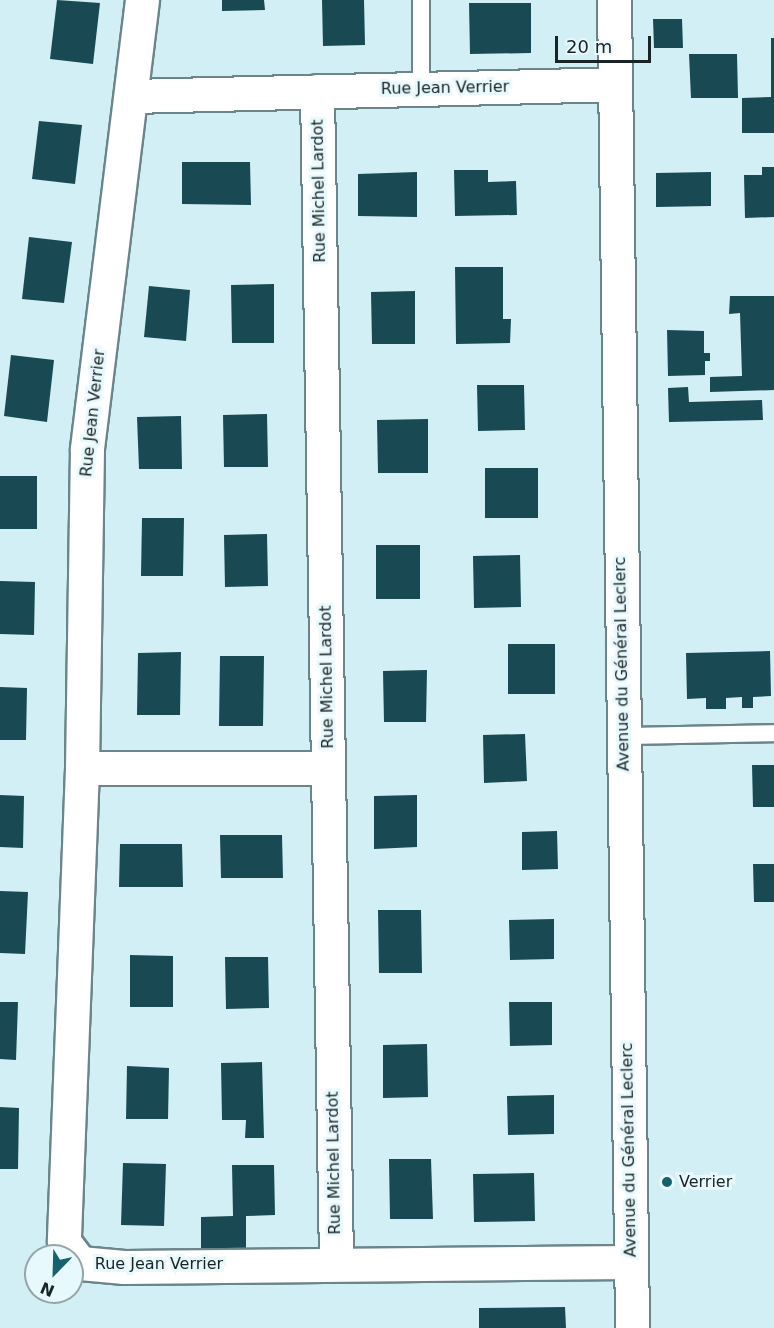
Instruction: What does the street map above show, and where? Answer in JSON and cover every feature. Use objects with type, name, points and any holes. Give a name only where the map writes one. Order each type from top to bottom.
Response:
[{"type":"street","name":"Rue Jean Verrier","points":[[142,0],[87,449],[81,768],[64,1242],[80,1263],[113,1266],[631,1262]]},
{"type":"street","name":"Avenue du Général Leclerc","points":[[614,0],[632,1328]]},
{"type":"street","name":"Rue Jean Verrier","points":[[131,96],[614,84]]},
{"type":"street","name":"Rue Michel Lardot","points":[[317,91],[336,1263]]},
{"type":"street","points":[[81,768],[328,768]]},
{"type":"lane","points":[[421,0],[421,88]]},
{"type":"lane","points":[[623,736],[774,733]]},
{"type":"building","points":[[57,0],[100,3],[93,64],[50,59]]},
{"type":"building","points":[[222,0],[264,0],[265,10],[222,11]]},
{"type":"building","points":[[322,0],[364,0],[365,45],[323,46]]},
{"type":"building","points":[[469,3],[531,3],[531,53],[470,54]]},
{"type":"building","points":[[653,19],[682,19],[683,48],[654,48]]},
{"type":"building","points":[[771,38],[774,38],[774,133],[742,133],[742,98],[771,97]]},
{"type":"building","points":[[689,54],[737,54],[738,98],[691,98]]},
{"type":"building","points":[[39,121],[82,125],[75,184],[32,179]]},
{"type":"building","points":[[182,162],[250,162],[251,205],[182,204]]},
{"type":"building","points":[[762,167],[774,167],[774,217],[745,218],[744,175],[762,175]]},
{"type":"building","points":[[454,170],[488,170],[488,182],[516,181],[517,215],[455,216]]},
{"type":"building","points":[[417,172],[417,217],[358,216],[358,174]]},
{"type":"building","points":[[711,172],[711,206],[656,207],[656,173]]},
{"type":"building","points":[[29,237],[72,242],[64,303],[22,299]]},
{"type":"building","points":[[455,267],[503,267],[503,319],[511,319],[510,343],[456,344]]},
{"type":"building","points":[[274,284],[274,343],[232,343],[231,285]]},
{"type":"building","points":[[149,286],[190,290],[186,341],[144,337]]},
{"type":"building","points":[[415,291],[415,344],[372,344],[371,292]]},
{"type":"building","points":[[730,296],[774,296],[774,390],[710,392],[710,377],[742,376],[740,313],[729,314]]},
{"type":"building","points":[[667,330],[704,331],[704,353],[710,353],[710,361],[705,361],[705,375],[668,376]]},
{"type":"building","points":[[11,355],[54,360],[47,422],[4,416]]},
{"type":"building","points":[[477,385],[524,385],[525,430],[478,431]]},
{"type":"building","points":[[688,387],[689,402],[762,400],[763,420],[669,422],[668,388]]},
{"type":"building","points":[[267,414],[268,467],[224,467],[223,415]]},
{"type":"building","points":[[181,416],[182,469],[139,469],[137,417]]},
{"type":"building","points":[[428,419],[428,473],[378,473],[377,420]]},
{"type":"building","points":[[485,468],[538,468],[538,518],[485,518]]},
{"type":"building","points":[[0,476],[37,476],[37,529],[0,529]]},
{"type":"building","points":[[142,518],[184,518],[183,576],[141,576]]},
{"type":"building","points":[[267,534],[268,586],[225,587],[224,535]]},
{"type":"building","points":[[376,545],[420,545],[420,599],[376,599]]},
{"type":"building","points":[[520,555],[521,607],[474,608],[473,556]]},
{"type":"building","points":[[0,581],[35,582],[34,635],[0,634]]},
{"type":"building","points":[[508,644],[555,644],[555,694],[508,694]]},
{"type":"building","points":[[770,651],[771,696],[753,697],[753,708],[742,708],[742,697],[726,698],[726,709],[706,709],[706,698],[687,699],[686,653]]},
{"type":"building","points":[[181,652],[180,715],[137,715],[138,653]]},
{"type":"building","points":[[220,656],[264,656],[263,726],[219,726]]},
{"type":"building","points":[[427,670],[426,722],[384,722],[383,671]]},
{"type":"building","points":[[0,687],[27,688],[26,740],[0,740]]},
{"type":"building","points":[[525,734],[527,781],[484,783],[483,735]]},
{"type":"building","points":[[752,765],[774,765],[774,807],[753,807]]},
{"type":"building","points":[[0,795],[24,796],[23,848],[0,847]]},
{"type":"building","points":[[417,795],[417,847],[374,849],[374,796]]},
{"type":"building","points":[[557,831],[558,869],[522,870],[522,832]]},
{"type":"building","points":[[220,835],[282,835],[283,878],[221,878]]},
{"type":"building","points":[[120,844],[182,844],[183,887],[119,887]]},
{"type":"building","points":[[753,864],[774,864],[774,902],[754,902]]},
{"type":"building","points":[[0,891],[28,892],[25,954],[0,953]]},
{"type":"building","points":[[378,910],[421,910],[422,973],[379,973]]},
{"type":"building","points":[[554,919],[554,959],[510,960],[509,920]]},
{"type":"building","points":[[130,955],[173,956],[173,1007],[130,1007]]},
{"type":"building","points":[[225,957],[268,957],[269,1008],[226,1009]]},
{"type":"building","points":[[0,1002],[18,1002],[16,1060],[0,1059]]},
{"type":"building","points":[[509,1002],[552,1002],[552,1045],[510,1046]]},
{"type":"building","points":[[427,1044],[428,1097],[383,1098],[383,1045]]},
{"type":"building","points":[[262,1062],[264,1138],[245,1138],[246,1120],[222,1120],[221,1063]]},
{"type":"building","points":[[127,1066],[169,1068],[168,1119],[126,1119]]},
{"type":"building","points":[[554,1095],[554,1134],[508,1135],[507,1096]]},
{"type":"building","points":[[0,1107],[19,1108],[18,1169],[0,1169]]},
{"type":"building","points":[[389,1159],[431,1159],[433,1219],[390,1219]]},
{"type":"building","points":[[123,1163],[166,1164],[164,1226],[121,1225]]},
{"type":"building","points":[[232,1165],[274,1165],[275,1215],[246,1216],[246,1252],[201,1251],[201,1217],[233,1216]]},
{"type":"building","points":[[534,1173],[535,1221],[474,1222],[473,1174]]},
{"type":"building","points":[[565,1307],[566,1328],[479,1328],[479,1308]]},
{"type":"place","name":"Verrier","points":[[667,1182]]}]
